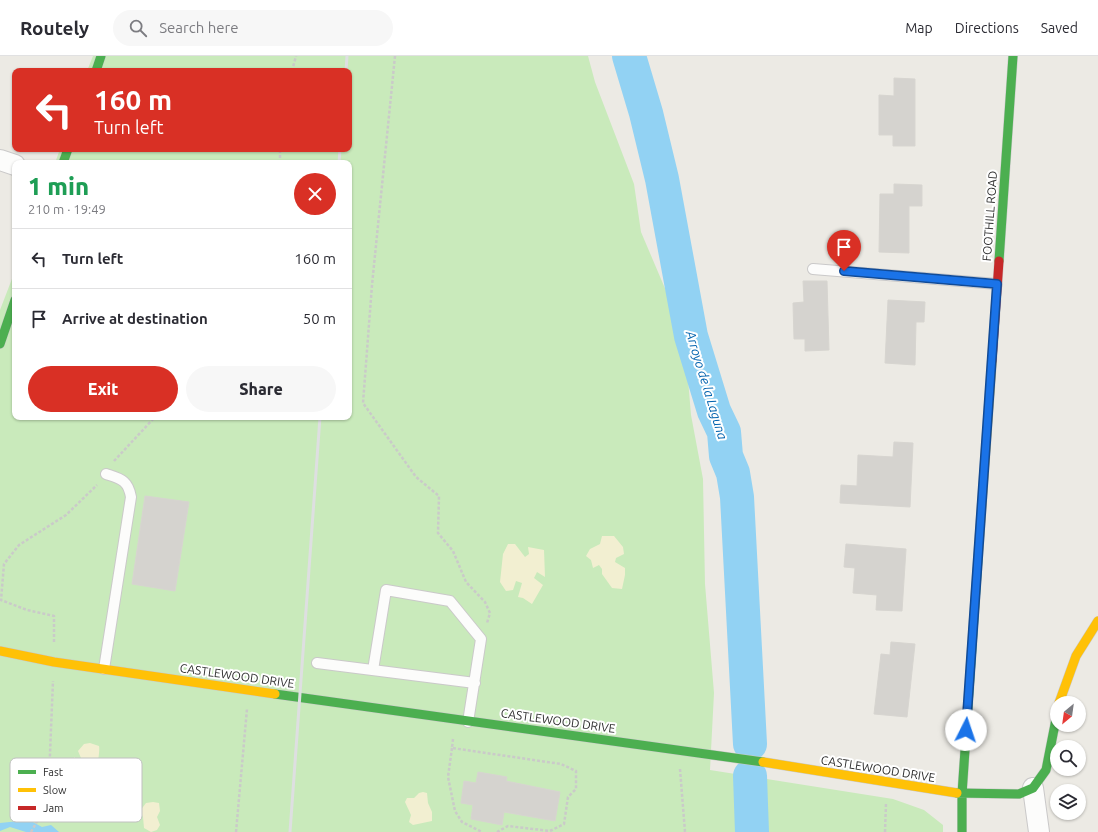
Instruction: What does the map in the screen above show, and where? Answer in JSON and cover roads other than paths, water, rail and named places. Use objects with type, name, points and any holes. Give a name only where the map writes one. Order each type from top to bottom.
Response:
[{"type":"street","points":[[97,68],[101,56]]},
{"type":"street","name":"FOOTHILL ROAD","points":[[962,832],[962,794],[1013,56]]},
{"type":"street","points":[[0,160],[12,164]]},
{"type":"street","points":[[0,344],[12,309]]},
{"type":"street","points":[[1062,696],[1076,656],[1098,621]]},
{"type":"street","name":"CASTLEWOOD DRIVE","points":[[0,650],[54,662],[104,670],[468,722],[682,750],[962,794],[1018,794],[1033,788]]},
{"type":"street","points":[[1039,832],[1033,788],[1046,770],[1053,732]]},
{"type":"lane","points":[[813,269],[997,284]]},
{"type":"lane","points":[[104,670],[131,497],[129,487],[122,479],[106,474]]},
{"type":"lane","points":[[373,670],[386,590],[450,601],[481,639],[468,722]]},
{"type":"lane","points":[[316,663],[475,683]]},
{"type":"water","points":[[33,822],[42,827],[51,825],[59,832],[26,832],[10,827],[0,831],[0,823]]},
{"type":"waterway","name":"Arroyo de la Laguna","points":[[629,56],[646,113],[662,179],[691,336],[714,411],[724,432],[726,456],[733,473],[737,497],[750,744]]},
{"type":"waterway","name":"Arroyo de la Laguna","points":[[750,776],[752,832]]},
{"type":"railway","points":[[346,68],[347,56]]},
{"type":"railway","points":[[339,160],[340,152]]},
{"type":"railway","points":[[290,832],[320,420]]}]
